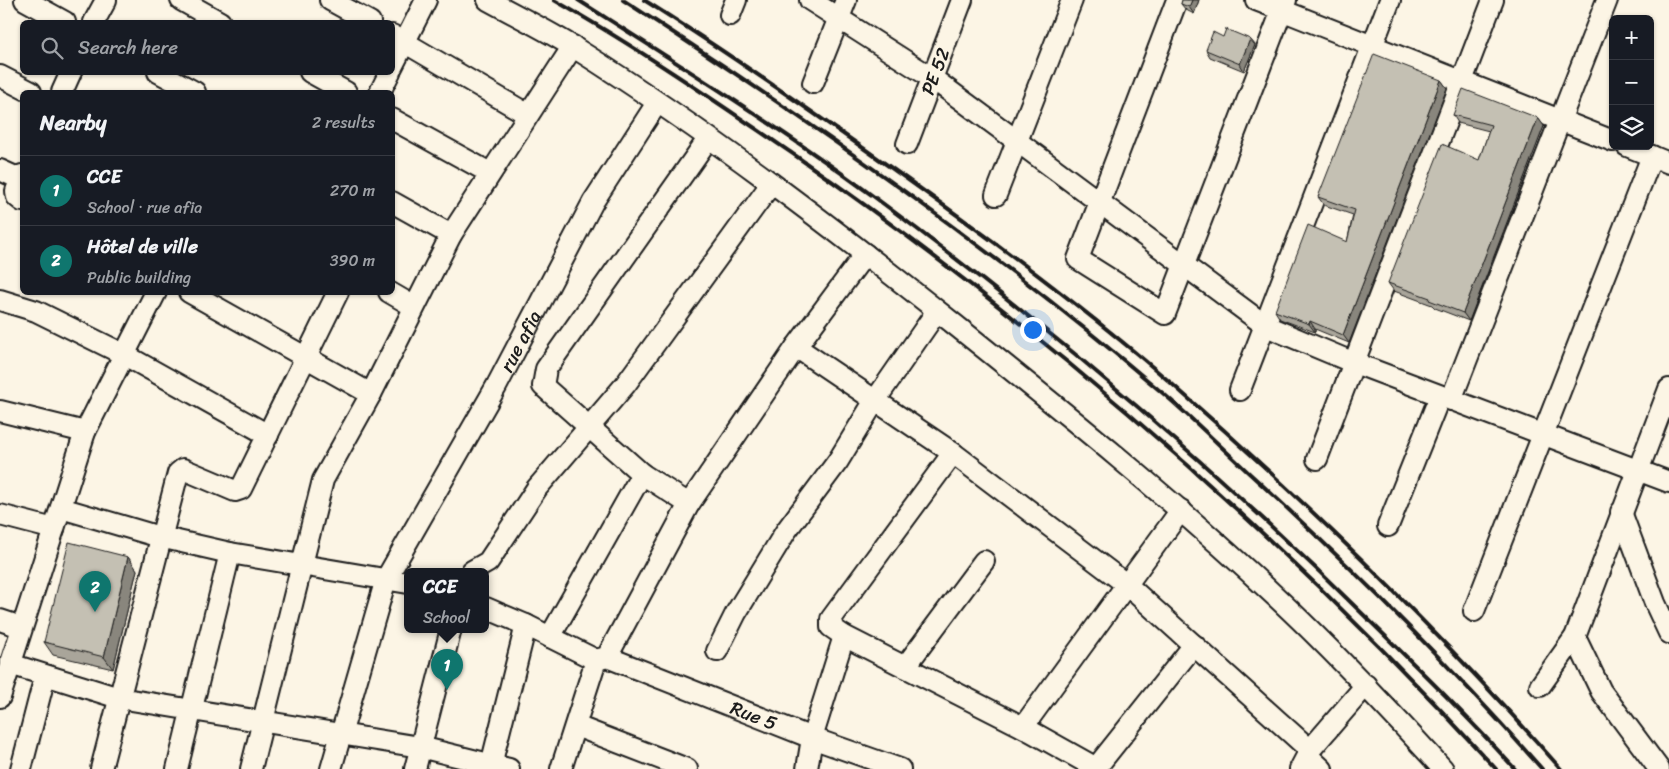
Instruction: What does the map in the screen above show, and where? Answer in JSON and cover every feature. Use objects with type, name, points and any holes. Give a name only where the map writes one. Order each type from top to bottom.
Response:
[{"type":"street","points":[[24,0],[61,20]]},
{"type":"street","points":[[95,20],[106,0]]},
{"type":"street","points":[[181,0],[217,20]]},
{"type":"street","points":[[330,0],[366,20]]},
{"type":"street","points":[[395,55],[399,38],[426,0]]},
{"type":"street","points":[[488,0],[573,46],[708,139],[866,254],[937,311],[1181,510],[1277,598],[1366,685],[1443,769]]},
{"type":"street","points":[[810,0],[932,78],[1266,326],[1352,362],[1545,433],[1669,482]]},
{"type":"street","points":[[813,83],[846,0]]},
{"type":"street","name":"PE 52","points":[[907,144],[962,0]]},
{"type":"street","points":[[996,196],[1072,0]]},
{"type":"street","points":[[1177,0],[1078,259],[1165,314],[1284,5]]},
{"type":"street","points":[[1256,0],[1284,5],[1372,45],[1609,139]]},
{"type":"street","points":[[1240,390],[1390,0]]},
{"type":"street","points":[[1317,460],[1352,362],[1493,0]]},
{"type":"street","points":[[1388,526],[1446,398],[1607,0]]},
{"type":"street","points":[[399,38],[527,114]]},
{"type":"street","points":[[251,769],[323,480],[371,394],[413,306],[451,235],[527,114],[573,46]]},
{"type":"street","points":[[63,90],[70,75]]},
{"type":"street","points":[[315,75],[342,90]]},
{"type":"street","points":[[381,90],[388,75]]},
{"type":"street","points":[[0,76],[27,90]]},
{"type":"street","points":[[163,79],[190,90]]},
{"type":"street","name":"rue afia","points":[[331,769],[386,579],[496,387],[593,202],[656,103]]},
{"type":"street","points":[[395,121],[490,173]]},
{"type":"street","points":[[689,504],[642,474],[590,425],[544,386],[546,369],[708,139]]},
{"type":"street","points":[[1474,611],[1545,433],[1661,160],[1637,150]]},
{"type":"street","points":[[0,170],[20,177]]},
{"type":"street","points":[[20,180],[16,191],[17,197],[20,199]]},
{"type":"street","points":[[477,568],[488,562],[537,488],[625,385],[771,184]]},
{"type":"street","points":[[395,204],[451,235]]},
{"type":"street","points":[[561,769],[601,659],[689,504],[796,347],[866,254]]},
{"type":"street","points":[[0,698],[84,432],[154,295]]},
{"type":"street","points":[[194,295],[371,394]]},
{"type":"street","points":[[101,769],[160,538],[180,470],[238,490],[241,489],[337,295]]},
{"type":"street","points":[[394,295],[413,306]]},
{"type":"street","points":[[0,300],[36,311],[123,354],[268,435]]},
{"type":"street","points":[[717,651],[736,613],[786,531],[838,461],[874,402],[937,311]]},
{"type":"street","points":[[796,347],[874,402],[953,453],[1126,584],[1194,644],[1310,761],[1366,685]]},
{"type":"street","points":[[1540,686],[1575,636],[1669,389]]},
{"type":"street","points":[[0,411],[84,432]]},
{"type":"street","points":[[953,453],[830,619],[831,627],[844,636],[1023,727],[1097,768],[1194,644]]},
{"type":"street","points":[[550,637],[642,474]]},
{"type":"street","points":[[61,508],[160,538],[230,553],[404,582]]},
{"type":"street","points":[[1023,727],[1181,510]]},
{"type":"street","points":[[1621,512],[1662,602],[1669,633]]},
{"type":"street","points":[[0,515],[54,529]]},
{"type":"street","points":[[177,769],[230,553]]},
{"type":"street","points":[[905,667],[984,561]]},
{"type":"street","name":"Rue 5","points":[[489,609],[601,659],[900,769]]},
{"type":"street","points":[[0,620],[21,627]]},
{"type":"street","points":[[10,664],[119,698],[420,747],[497,767],[526,625]]},
{"type":"street","points":[[415,769],[450,633]]},
{"type":"street","points":[[807,769],[812,738],[844,636]]},
{"type":"street","points":[[1575,636],[1601,690],[1659,769]]},
{"type":"street","points":[[21,769],[45,676]]},
{"type":"street","points":[[576,726],[687,769]]},
{"type":"building","points":[[1182,0],[1192,0],[1189,7],[1181,4]]},
{"type":"building","points":[[1226,29],[1250,39],[1240,64],[1206,50],[1213,32],[1223,37]]},
{"type":"building","points":[[1374,54],[1441,80],[1343,335],[1310,321],[1309,324],[1275,311],[1308,225],[1347,242],[1355,210],[1318,197]]},
{"type":"building","points":[[1463,89],[1538,118],[1463,313],[1429,300],[1430,298],[1388,283],[1442,144],[1479,160],[1491,125],[1453,115]]},
{"type":"building","points":[[69,542],[128,557],[104,657],[44,642]]},
{"type":"railway","points":[[554,0],[707,95],[796,156],[983,294],[1074,367],[1249,521],[1416,684],[1496,769]]},
{"type":"railway","points":[[578,0],[727,95],[837,170],[1004,296],[1068,348],[1194,456],[1315,567],[1446,696],[1515,769]]},
{"type":"railway","points":[[623,0],[763,92],[901,188],[1101,341],[1197,424],[1363,581],[1436,654],[1542,769]]},
{"type":"railway","points":[[644,0],[767,81],[924,191],[1050,284],[1131,349],[1171,383],[1323,522],[1421,619],[1561,769]]},
{"type":"place","name":"Hôtel de ville","points":[[95,612]]},
{"type":"place","name":"CCE","points":[[447,690]]}]
